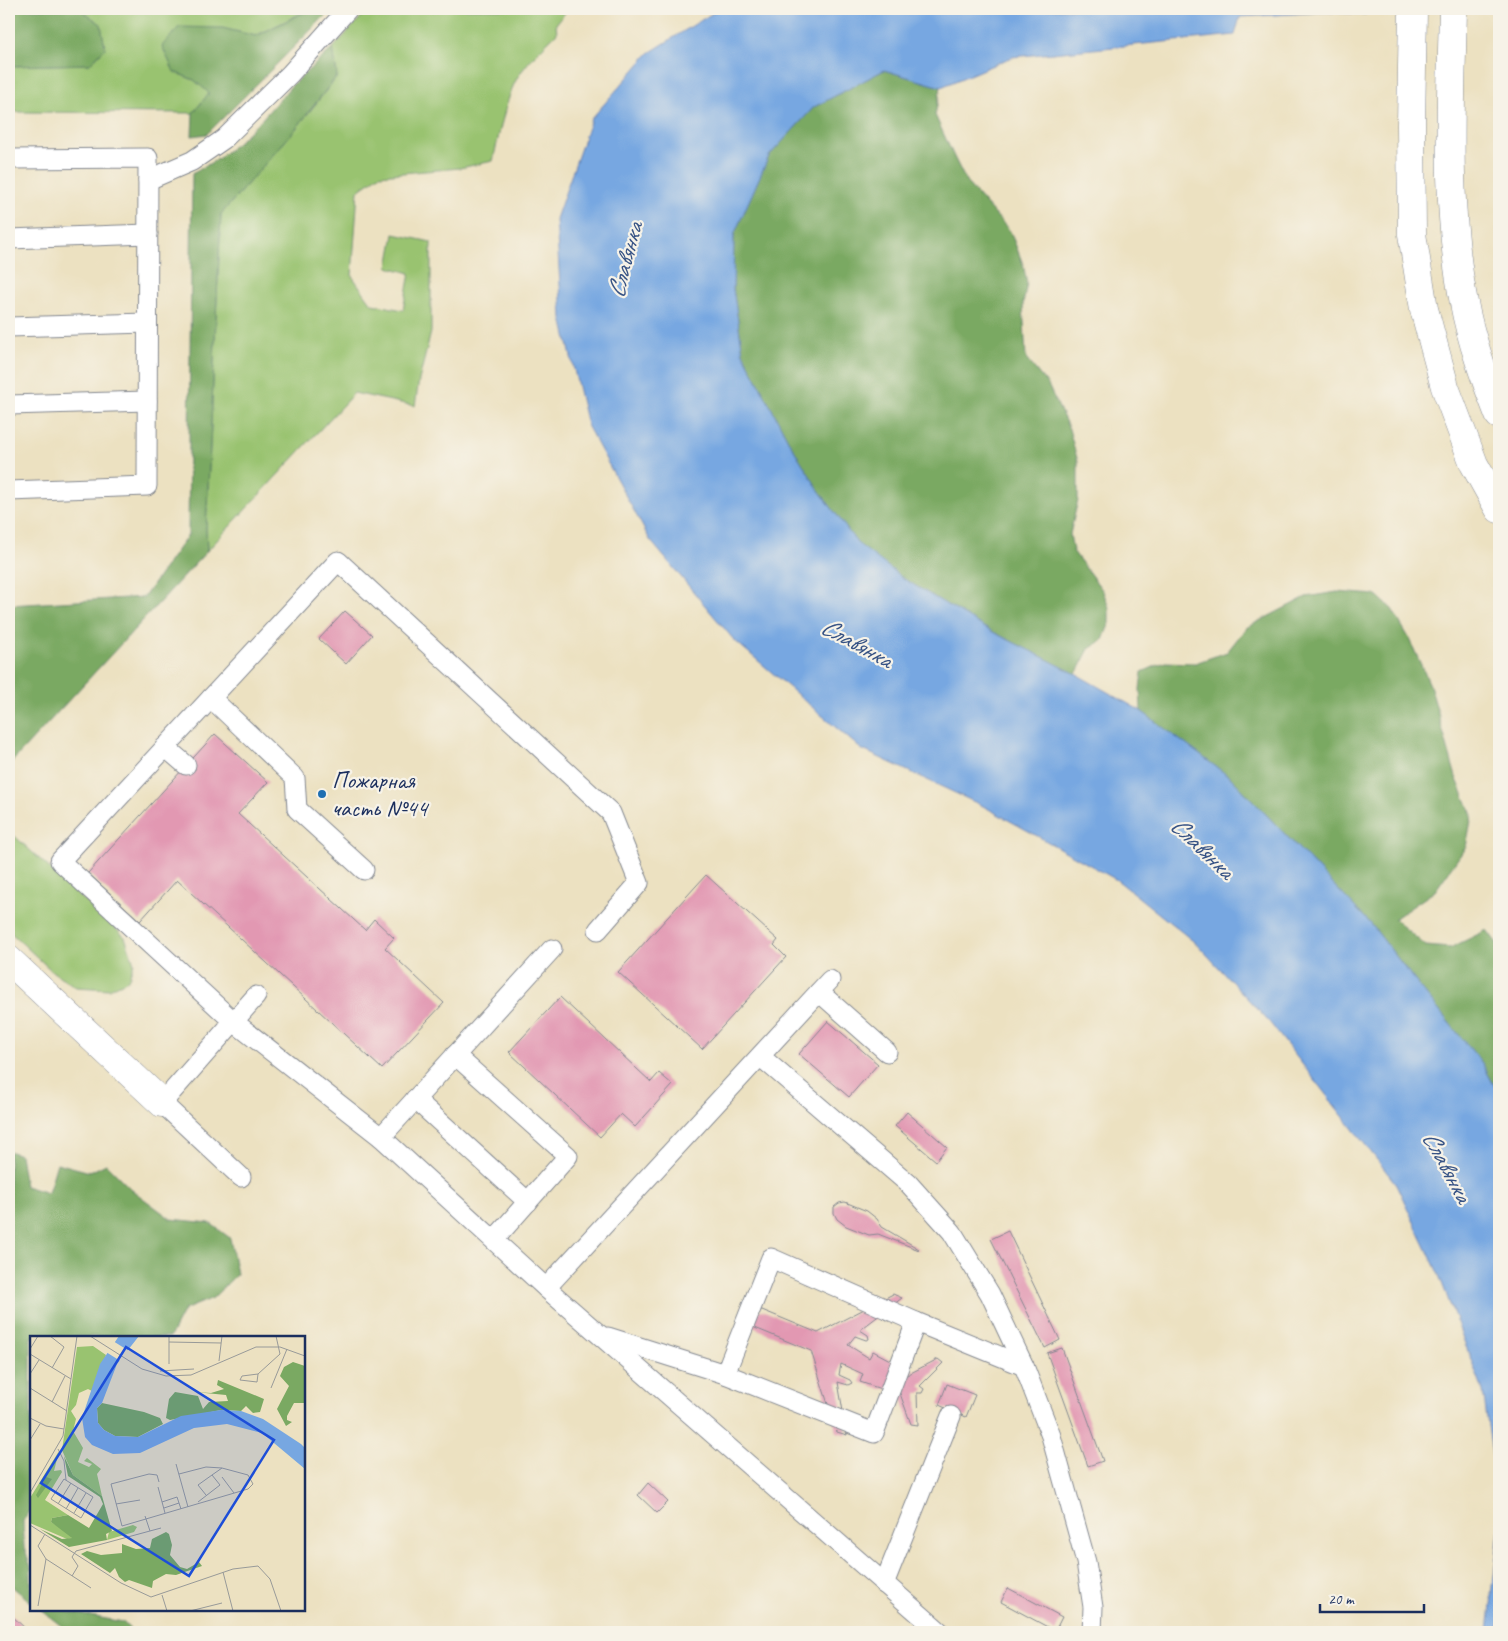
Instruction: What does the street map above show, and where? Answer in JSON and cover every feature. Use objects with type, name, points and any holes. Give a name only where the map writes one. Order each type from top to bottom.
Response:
[{"type":"main road","points":[[1413,9],[1410,126],[1412,234],[1424,309],[1445,387],[1474,464],[1499,509]]},
{"type":"main road","points":[[1453,9],[1450,126],[1453,228],[1464,304],[1483,373],[1499,415]]},
{"type":"main road","points":[[9,960],[162,1103]]},
{"type":"lane","points":[[148,180],[192,161],[224,139],[290,74],[348,9]]},
{"type":"lane","points":[[9,159],[148,158],[147,486],[9,491]]},
{"type":"lane","points":[[9,238],[148,234]]},
{"type":"lane","points":[[9,327],[147,322]]},
{"type":"lane","points":[[9,405],[147,401]]},
{"type":"lane","points":[[598,930],[639,883],[611,814],[338,561],[60,861],[234,1022],[382,1137],[546,1288],[940,1632]]},
{"type":"lane","points":[[211,698],[294,778],[297,809],[364,870]]},
{"type":"lane","points":[[165,747],[186,765]]},
{"type":"lane","points":[[382,1137],[552,949]]},
{"type":"lane","points":[[546,1288],[825,986],[887,1052]]},
{"type":"lane","points":[[241,1177],[162,1103],[256,996]]},
{"type":"lane","points":[[455,1056],[568,1156],[494,1240]]},
{"type":"lane","points":[[761,1057],[909,1184],[952,1232],[990,1294],[1024,1366],[1051,1436],[1086,1562],[1093,1607],[1092,1632]]},
{"type":"lane","points":[[415,1099],[528,1202]]},
{"type":"lane","points":[[725,1374],[770,1258],[916,1322],[1024,1366]]},
{"type":"lane","points":[[599,1334],[725,1374],[874,1433],[916,1322]]},
{"type":"lane","points":[[884,1584],[951,1416]]},
{"type":"green space","points":[[9,9],[79,9],[101,24],[105,48],[90,64],[9,66]]},
{"type":"green space","points":[[79,9],[310,9],[255,36],[222,28],[174,72],[194,80],[210,93],[193,113],[9,112],[9,66],[90,64],[105,48],[100,24]]},
{"type":"green space","points":[[310,9],[321,9],[327,14],[207,134],[192,136],[193,113],[209,93],[194,80],[174,72],[162,46],[179,27],[222,28],[256,36]]},
{"type":"green space","points":[[365,9],[568,9],[556,24],[557,33],[527,64],[514,84],[493,161],[460,168],[379,175],[358,191],[352,276],[372,304],[403,310],[410,273],[388,267],[394,234],[431,242],[431,332],[419,380],[415,406],[354,393],[207,551],[206,529],[221,214],[294,131],[337,77],[333,48],[364,14]]},
{"type":"green space","points":[[333,48],[337,76],[294,131],[221,214],[206,529],[207,551],[9,765],[9,605],[144,597],[188,535],[192,174],[219,158],[236,144],[261,120],[292,85]]},
{"type":"green space","points":[[884,70],[941,87],[935,115],[955,159],[967,183],[1010,231],[1023,264],[1027,283],[1023,304],[1026,358],[1048,385],[1069,429],[1078,462],[1078,500],[1070,534],[1073,551],[1103,591],[1109,608],[1109,625],[1103,640],[1089,649],[1076,674],[987,629],[904,579],[857,544],[818,489],[788,440],[743,353],[733,289],[734,235],[769,156],[814,107]]},
{"type":"green space","points":[[1337,592],[1376,595],[1392,609],[1409,638],[1430,685],[1456,777],[1472,815],[1466,847],[1435,891],[1394,919],[1426,946],[1450,948],[1487,930],[1499,946],[1499,1094],[1482,1063],[1371,924],[1231,778],[1141,711],[1140,689],[1142,672],[1165,662],[1195,663],[1227,652],[1246,628],[1306,597]]},
{"type":"green space","points":[[9,831],[125,937],[134,963],[128,980],[109,989],[76,987],[53,972],[9,931]]},
{"type":"green space","points":[[9,1151],[20,1155],[25,1186],[48,1193],[57,1163],[90,1172],[106,1164],[132,1190],[171,1219],[210,1223],[230,1238],[237,1274],[213,1298],[184,1310],[171,1336],[30,1336],[30,1510],[23,1521],[24,1547],[30,1564],[30,1601],[9,1584]]},
{"type":"green space","points":[[42,1611],[66,1611],[123,1622],[133,1632],[69,1632]]},
{"type":"water","name":"Славянка","points":[[719,9],[1499,9],[1499,22],[1326,12],[1240,17],[1235,35],[1012,57],[941,87],[884,70],[814,107],[769,156],[734,235],[733,289],[743,353],[788,440],[818,489],[857,543],[904,579],[987,629],[1076,674],[1141,711],[1231,778],[1371,924],[1482,1063],[1499,1094],[1499,1502],[1483,1391],[1439,1275],[1396,1184],[1270,1023],[1198,945],[1117,880],[983,806],[861,749],[734,640],[650,540],[587,425],[562,318],[556,219],[591,119],[649,53]]},
{"type":"water","points":[[1499,1531],[1499,1632],[1488,1632]]},
{"type":"pier","points":[[1366,9],[1494,9],[1494,25],[1366,17]]},
{"type":"building","points":[[345,611],[372,635],[346,664],[319,639]]},
{"type":"building","points":[[215,734],[268,782],[238,814],[365,930],[374,919],[394,938],[385,948],[444,1003],[382,1069],[177,880],[140,921],[88,873]]},
{"type":"building","points":[[706,875],[778,940],[774,945],[786,957],[702,1049],[618,972]]},
{"type":"building","points":[[560,997],[651,1082],[659,1073],[673,1085],[635,1127],[621,1114],[600,1137],[509,1052]]},
{"type":"building","points":[[828,1021],[878,1064],[849,1097],[799,1054]]},
{"type":"building","points":[[907,1112],[947,1147],[936,1161],[895,1126]]},
{"type":"building","points":[[845,1202],[867,1211],[877,1219],[882,1227],[919,1250],[878,1234],[869,1235],[846,1226],[837,1219],[834,1213],[834,1207],[839,1203]]},
{"type":"building","points":[[1008,1231],[1060,1340],[1045,1348],[991,1239]]},
{"type":"building","points":[[893,1294],[902,1298],[860,1330],[868,1335],[869,1339],[866,1340],[855,1336],[848,1345],[869,1358],[873,1351],[892,1361],[903,1377],[938,1359],[943,1363],[920,1386],[924,1389],[922,1393],[917,1393],[918,1425],[911,1424],[898,1388],[881,1389],[860,1382],[863,1374],[841,1364],[839,1375],[850,1380],[852,1383],[848,1385],[838,1382],[847,1435],[837,1432],[811,1351],[755,1328],[750,1321],[754,1312],[762,1310],[818,1333]]},
{"type":"building","points":[[1062,1348],[1103,1461],[1088,1466],[1047,1353]]},
{"type":"building","points":[[947,1384],[975,1395],[966,1417],[939,1405]]},
{"type":"building","points":[[648,1483],[668,1502],[657,1513],[638,1495]]},
{"type":"building","points":[[1008,1588],[1062,1617],[1055,1631],[1001,1602]]},
{"type":"building","points":[[9,1613],[29,1632],[9,1632]]},
{"type":"place","name":"Пожарная часть №44","points":[[322,794]]}]
